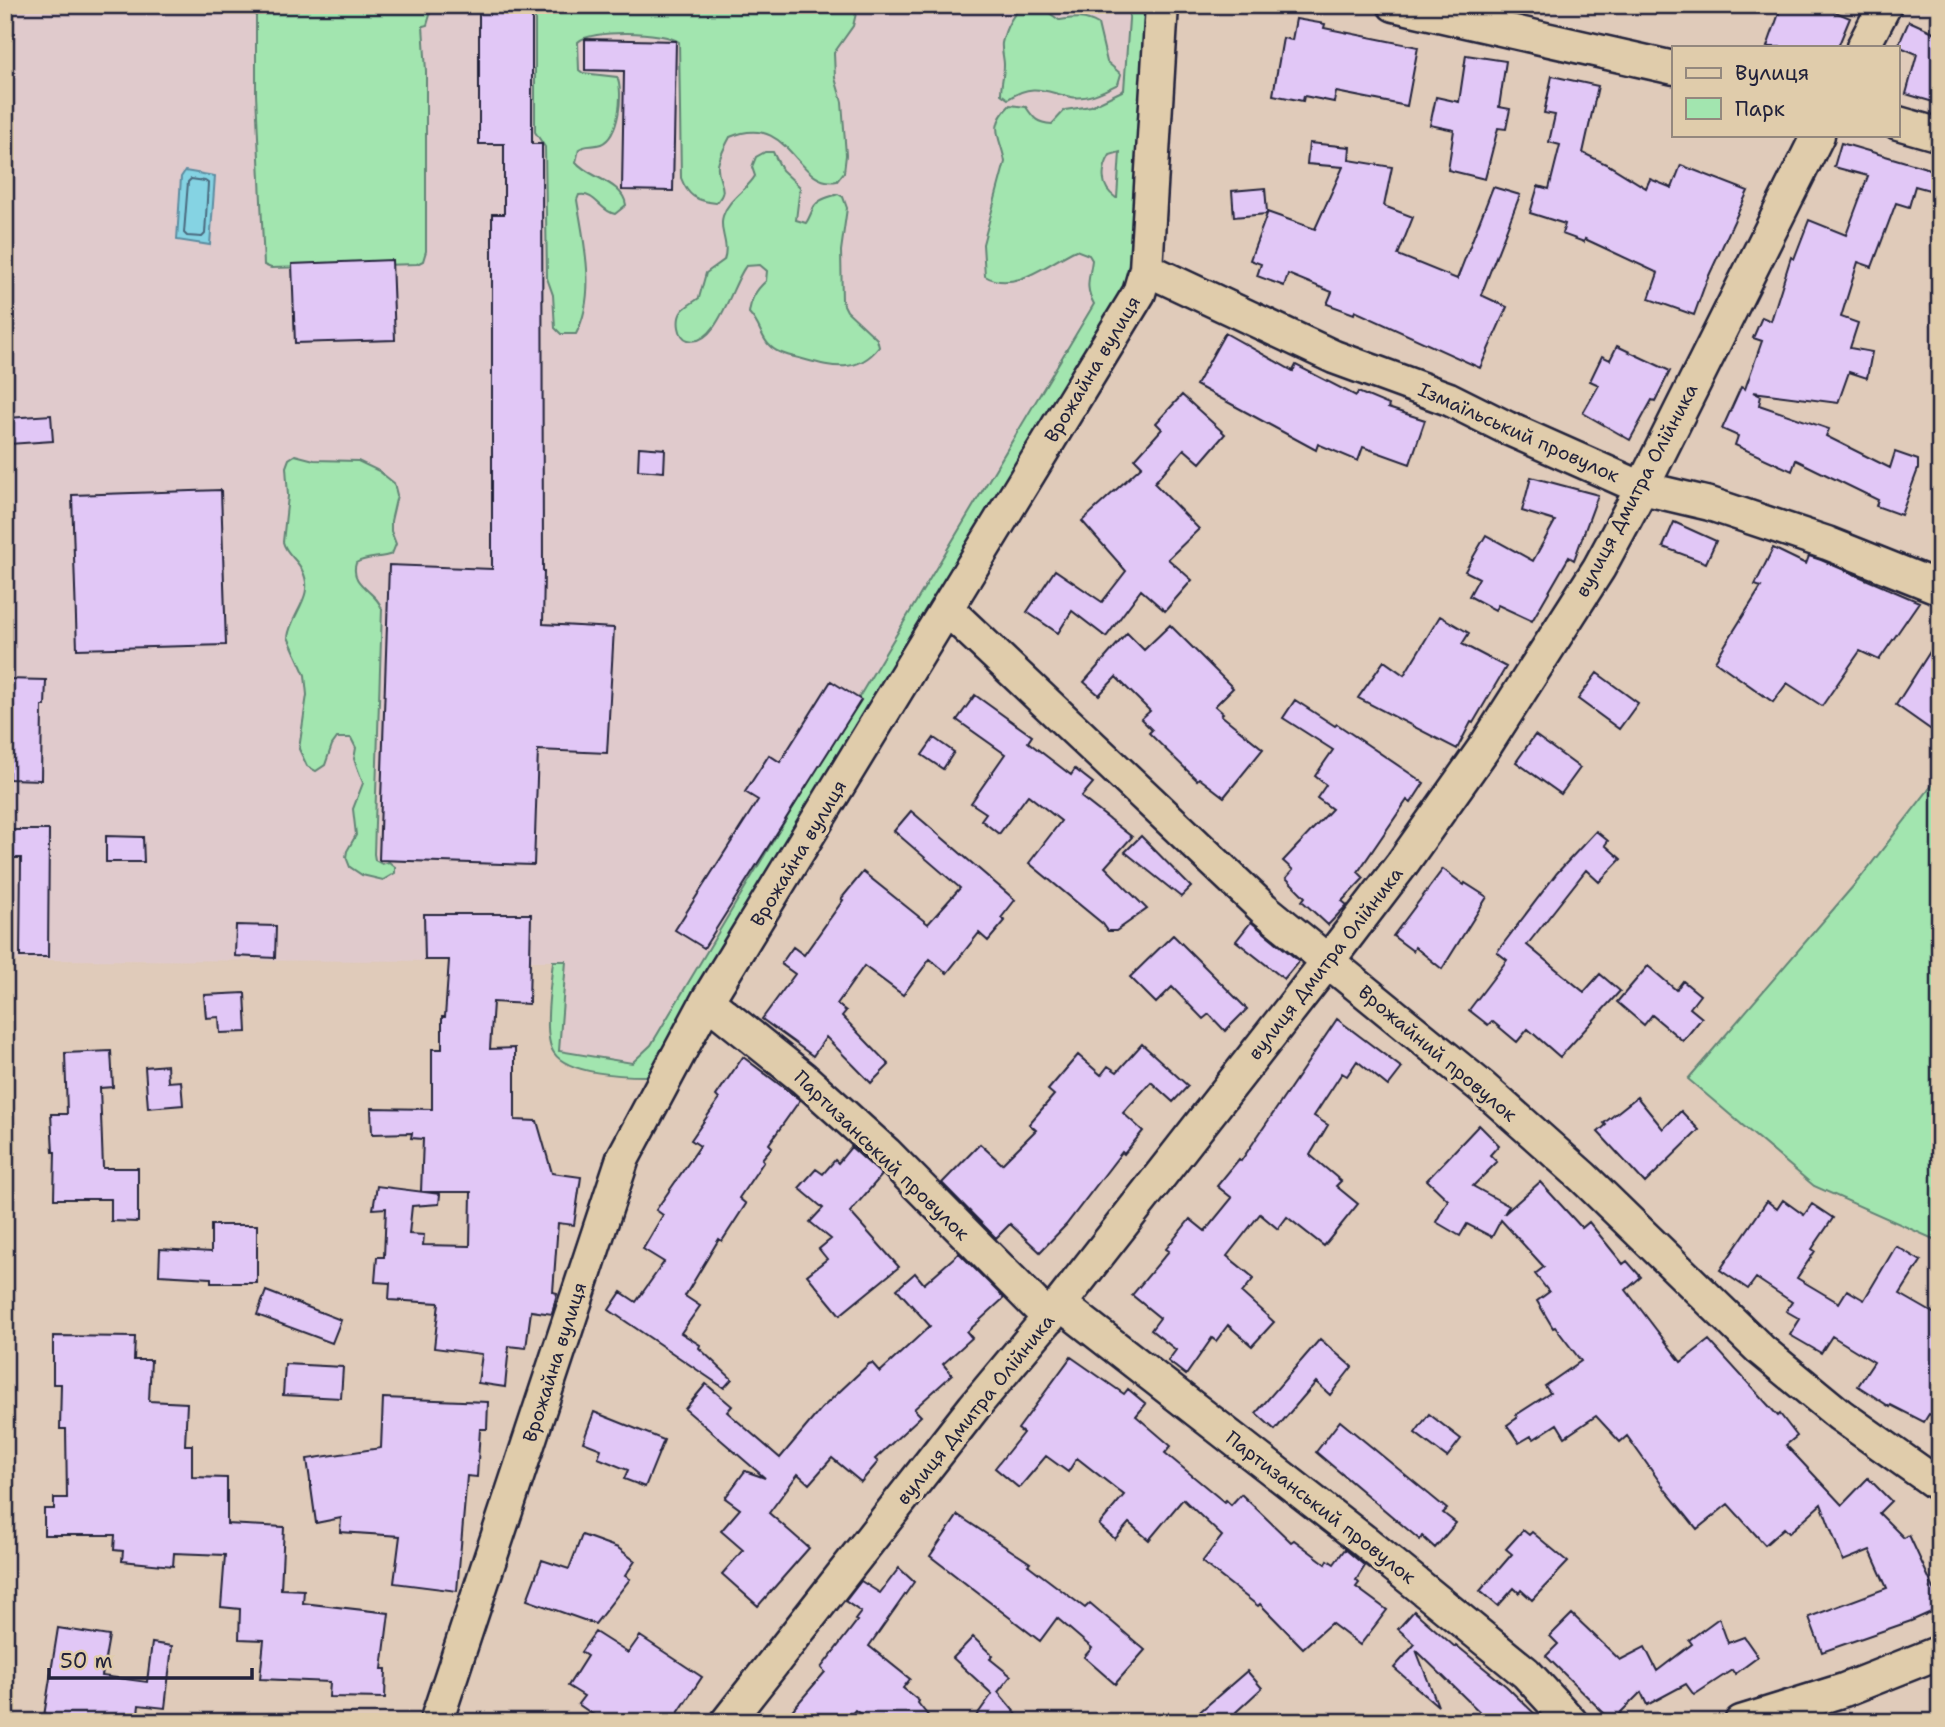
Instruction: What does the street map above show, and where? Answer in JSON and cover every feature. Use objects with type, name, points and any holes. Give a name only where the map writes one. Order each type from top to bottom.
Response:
[{"type":"street","name":"Врожайна вулиця","points":[[436,1722],[623,1158],[708,1001],[1139,293],[1146,269],[1162,5]]},
{"type":"street","points":[[1394,5],[1672,68]]},
{"type":"street","points":[[1864,46],[1885,5]]},
{"type":"street","points":[[1899,123],[1940,135]]},
{"type":"street","name":"вулиця Дмитра Олійника","points":[[727,1722],[1328,961],[1402,864],[1484,748],[1599,568],[1642,488],[1818,136]]},
{"type":"street","name":"Ізмаїльський провулок","points":[[1146,269],[1334,357],[1450,399],[1507,428],[1618,475],[1642,488],[1710,504],[1815,539],[1940,588]]},
{"type":"street","name":"Врожайний провулок","points":[[947,609],[1264,909],[1482,1087],[1583,1177],[1761,1350],[1840,1415],[1940,1486]]},
{"type":"street","name":"Партизанський провулок","points":[[708,1001],[803,1078],[1054,1311],[1363,1540],[1516,1664],[1571,1722]]},
{"type":"street","points":[[1741,1722],[1844,1690],[1940,1652]]},
{"type":"shaded area","points":[[5,5],[1130,5],[1111,272],[1050,379],[651,1045],[632,1063],[559,1051],[565,961],[5,960]]},
{"type":"green space","points":[[256,5],[422,5],[430,15],[427,25],[423,26],[426,71],[426,251],[423,261],[417,264],[271,268],[264,265],[256,94]]},
{"type":"green space","points":[[535,5],[858,5],[853,26],[834,53],[835,78],[842,102],[846,155],[844,172],[837,181],[823,180],[812,174],[780,142],[767,134],[750,132],[730,137],[723,150],[718,165],[723,189],[720,198],[716,203],[698,199],[690,193],[681,178],[679,42],[671,38],[644,34],[611,33],[578,42],[579,70],[583,73],[617,77],[620,103],[616,124],[607,140],[579,149],[576,162],[619,191],[626,205],[615,214],[589,196],[579,195],[577,200],[587,268],[586,302],[576,334],[561,334],[555,328],[553,295],[547,278],[545,147],[535,132]]},
{"type":"green space","points":[[1026,5],[1048,12],[1059,20],[1074,18],[1098,24],[1107,62],[1121,74],[1118,84],[1083,97],[1040,90],[1025,91],[1008,99],[1001,94],[1004,69],[1003,38],[1013,16]]},
{"type":"green space","points":[[1130,5],[1151,5],[1134,275],[658,1065],[646,1076],[624,1075],[583,1070],[561,1060],[554,1053],[548,1035],[553,961],[566,961],[559,1051],[632,1063],[651,1045],[1094,304],[1088,287],[1092,260],[1089,255],[1076,250],[1020,279],[996,281],[985,276],[983,244],[1005,162],[997,133],[1003,113],[1010,105],[1026,107],[1036,120],[1052,124],[1065,110],[1091,106],[1124,90]],"holes":[[[1120,152],[1117,198],[1107,189],[1104,172],[1110,155]]]},
{"type":"green space","points":[[765,152],[773,152],[782,170],[800,187],[796,220],[806,223],[819,201],[838,194],[843,197],[847,208],[841,251],[842,301],[847,311],[877,339],[879,347],[861,362],[831,366],[783,354],[769,345],[749,313],[754,296],[766,281],[767,271],[760,265],[746,266],[723,312],[707,334],[698,340],[688,340],[680,332],[679,318],[682,311],[699,298],[706,273],[724,260],[726,248],[723,216],[755,176],[752,167],[756,157]]},
{"type":"green space","points":[[295,455],[314,460],[358,461],[379,471],[394,483],[397,495],[391,521],[391,531],[396,544],[392,554],[360,561],[356,563],[355,571],[360,583],[382,609],[374,854],[375,860],[382,864],[389,862],[395,867],[395,873],[383,880],[362,875],[350,867],[346,857],[356,835],[353,809],[363,783],[354,759],[356,748],[351,738],[337,738],[325,765],[316,771],[307,766],[299,749],[307,695],[305,675],[288,637],[305,596],[306,579],[283,542],[288,496],[286,467],[289,459]]},
{"type":"green space","points":[[1940,775],[1940,1242],[1814,1186],[1688,1079],[1861,877]]},
{"type":"water","points":[[185,171],[215,176],[210,245],[177,240],[181,177]]},
{"type":"building","points":[[479,5],[532,5],[532,144],[542,144],[543,624],[614,628],[607,753],[538,750],[534,865],[379,860],[389,565],[492,569],[492,214],[504,214],[504,144],[479,144]]},
{"type":"building","points":[[1782,5],[1819,5],[1850,18],[1838,46],[1767,46]]},
{"type":"building","points":[[1296,19],[1325,24],[1324,28],[1418,47],[1407,106],[1336,92],[1334,102],[1304,96],[1303,101],[1273,95],[1283,38],[1292,40]]},
{"type":"building","points":[[1909,21],[1940,35],[1940,104],[1906,94],[1917,54],[1898,46]]},
{"type":"building","points":[[585,39],[676,41],[673,191],[622,190],[624,71],[585,70]]},
{"type":"building","points":[[1466,55],[1506,61],[1499,107],[1510,109],[1506,129],[1498,128],[1485,179],[1448,170],[1454,130],[1430,125],[1436,97],[1459,102]]},
{"type":"building","points":[[1552,76],[1598,86],[1583,153],[1646,188],[1650,179],[1672,188],[1681,165],[1748,191],[1706,282],[1694,315],[1649,299],[1658,273],[1585,239],[1584,242],[1562,234],[1565,224],[1530,213],[1538,186],[1549,189],[1560,145],[1549,142],[1555,115],[1544,113]]},
{"type":"building","points":[[1309,143],[1350,147],[1349,160],[1392,167],[1384,206],[1413,217],[1398,255],[1457,279],[1493,187],[1520,195],[1481,295],[1507,307],[1480,368],[1355,311],[1354,314],[1327,304],[1332,292],[1288,274],[1284,286],[1257,276],[1261,264],[1250,260],[1267,214],[1234,217],[1232,191],[1265,188],[1267,212],[1315,229],[1343,167],[1307,164]]},
{"type":"building","points":[[1841,143],[1940,172],[1940,193],[1915,186],[1909,207],[1896,203],[1872,267],[1858,262],[1841,317],[1858,323],[1850,348],[1872,352],[1867,378],[1849,372],[1838,403],[1753,392],[1761,396],[1759,405],[1829,429],[1826,436],[1890,468],[1895,452],[1918,460],[1918,469],[1901,515],[1876,506],[1878,500],[1796,460],[1792,471],[1735,445],[1738,436],[1722,429],[1741,387],[1745,389],[1762,341],[1753,338],[1762,317],[1771,321],[1791,257],[1794,259],[1809,220],[1846,235],[1868,176],[1834,167]]},
{"type":"building","points":[[392,260],[395,340],[295,343],[292,264]]},
{"type":"building","points":[[1225,333],[1293,371],[1296,365],[1356,396],[1358,392],[1389,405],[1388,408],[1425,420],[1410,464],[1363,447],[1358,461],[1318,444],[1316,450],[1196,385]]},
{"type":"building","points":[[1617,346],[1670,371],[1630,440],[1583,413],[1599,385],[1590,381],[1602,356],[1610,360]]},
{"type":"building","points":[[1182,395],[1225,434],[1200,463],[1184,449],[1154,483],[1199,529],[1168,559],[1192,580],[1165,611],[1141,590],[1106,637],[1072,611],[1058,633],[1027,612],[1055,570],[1102,602],[1126,571],[1082,521],[1142,466],[1135,459],[1162,429],[1156,423]]},
{"type":"building","points":[[51,415],[53,441],[9,444],[8,418]]},
{"type":"building","points":[[639,447],[665,449],[664,472],[638,470]]},
{"type":"building","points":[[1531,477],[1598,495],[1574,560],[1569,557],[1532,621],[1498,605],[1495,610],[1469,596],[1479,578],[1465,571],[1486,535],[1533,561],[1555,521],[1522,511]]},
{"type":"building","points":[[221,490],[226,645],[77,649],[72,495]]},
{"type":"building","points":[[1674,522],[1716,541],[1706,563],[1663,547]]},
{"type":"building","points":[[1773,548],[1806,564],[1809,556],[1821,560],[1919,602],[1879,660],[1860,651],[1822,706],[1787,683],[1773,702],[1715,661],[1761,587],[1755,585]]},
{"type":"building","points":[[1440,616],[1469,633],[1462,644],[1506,667],[1457,749],[1358,698],[1384,661],[1404,675]]},
{"type":"building","points":[[1170,625],[1233,688],[1215,706],[1223,713],[1221,715],[1263,749],[1224,797],[1199,778],[1197,780],[1149,733],[1152,730],[1141,719],[1150,711],[1116,677],[1099,695],[1084,682],[1127,633],[1144,650]]},
{"type":"building","points":[[1940,636],[1940,736],[1896,705]]},
{"type":"building","points":[[1597,673],[1638,703],[1619,729],[1578,699]]},
{"type":"building","points":[[5,679],[46,680],[45,706],[42,706],[41,780],[9,779],[9,767],[5,767]]},
{"type":"building","points":[[831,681],[861,700],[704,948],[675,930],[758,800],[745,792],[769,755],[780,762]]},
{"type":"building","points":[[975,695],[1032,736],[1028,742],[1071,775],[1075,769],[1093,783],[1081,797],[1132,837],[1105,867],[1147,909],[1116,931],[1108,931],[1029,863],[1061,821],[1028,795],[999,834],[981,820],[986,813],[971,803],[1005,754],[957,720]]},
{"type":"building","points":[[1295,700],[1335,726],[1337,724],[1424,783],[1411,803],[1407,800],[1358,872],[1364,878],[1342,901],[1347,905],[1328,925],[1302,901],[1305,897],[1286,878],[1293,870],[1283,861],[1332,809],[1317,798],[1326,785],[1315,776],[1333,750],[1283,718]]},
{"type":"building","points":[[1535,735],[1580,768],[1561,794],[1516,762]]},
{"type":"building","points":[[934,738],[954,752],[943,769],[922,755]]},
{"type":"building","points":[[911,811],[1015,900],[1001,918],[1005,921],[988,941],[979,933],[947,973],[930,959],[903,995],[864,966],[837,1004],[846,1011],[842,1016],[889,1065],[871,1083],[826,1037],[813,1056],[762,1019],[795,974],[781,964],[793,947],[804,955],[843,900],[841,899],[863,872],[928,924],[960,888],[894,831]]},
{"type":"building","points":[[11,830],[49,830],[48,957],[20,957],[21,858],[11,858]]},
{"type":"building","points":[[1596,831],[1608,841],[1605,845],[1621,859],[1599,882],[1586,870],[1527,945],[1584,992],[1600,974],[1620,991],[1560,1057],[1528,1029],[1517,1042],[1492,1021],[1488,1025],[1469,1010],[1507,960],[1497,952],[1557,873]]},
{"type":"building","points":[[106,836],[143,837],[144,862],[106,862]]},
{"type":"building","points":[[1141,836],[1191,887],[1181,897],[1125,852]]},
{"type":"building","points":[[1443,869],[1464,885],[1465,883],[1487,897],[1442,969],[1415,947],[1413,951],[1393,936]]},
{"type":"building","points":[[424,914],[531,914],[529,1004],[493,1002],[490,1049],[515,1048],[515,1120],[537,1121],[552,1173],[581,1177],[574,1225],[558,1223],[553,1292],[557,1293],[552,1314],[531,1311],[526,1348],[509,1346],[505,1387],[478,1383],[482,1354],[434,1348],[439,1303],[389,1300],[390,1283],[375,1282],[377,1257],[384,1257],[386,1208],[373,1209],[377,1186],[421,1192],[423,1139],[411,1138],[412,1133],[372,1134],[371,1108],[432,1109],[432,1049],[442,1049],[442,1017],[445,1017],[449,960],[425,960]],"holes":[[[424,1192],[471,1192],[470,1246],[423,1245],[424,1235],[409,1234],[412,1206],[439,1204],[440,1194]]]},
{"type":"building","points":[[1251,922],[1299,961],[1284,979],[1236,941]]},
{"type":"building","points":[[236,925],[276,926],[275,958],[235,956]]},
{"type":"building","points":[[1173,935],[1247,1009],[1225,1031],[1209,1014],[1203,1019],[1172,987],[1156,1003],[1130,977]]},
{"type":"building","points":[[1648,966],[1676,990],[1683,981],[1700,995],[1690,1008],[1702,1018],[1683,1041],[1652,1015],[1644,1025],[1617,1002]]},
{"type":"building","points":[[245,993],[247,1032],[220,1033],[219,1017],[206,1018],[204,995]]},
{"type":"building","points":[[1337,1019],[1402,1068],[1388,1086],[1357,1061],[1347,1076],[1342,1073],[1314,1116],[1328,1125],[1310,1155],[1341,1181],[1336,1186],[1358,1204],[1324,1246],[1287,1217],[1278,1229],[1260,1214],[1227,1256],[1254,1278],[1242,1293],[1274,1322],[1252,1346],[1228,1325],[1216,1341],[1212,1338],[1186,1375],[1168,1361],[1176,1350],[1151,1330],[1160,1318],[1132,1295],[1169,1251],[1166,1249],[1190,1219],[1205,1231],[1232,1198],[1217,1186],[1239,1159],[1241,1161]]},
{"type":"building","points":[[1142,1044],[1188,1086],[1173,1102],[1151,1082],[1123,1113],[1143,1131],[1124,1154],[1122,1152],[1066,1225],[1040,1252],[1010,1224],[996,1238],[942,1183],[980,1144],[1002,1164],[1036,1130],[1029,1124],[1054,1095],[1048,1090],[1078,1055],[1101,1075],[1108,1066],[1117,1072]]},
{"type":"building","points":[[111,1051],[113,1087],[100,1088],[103,1168],[138,1168],[138,1222],[111,1221],[111,1199],[54,1199],[55,1152],[51,1114],[67,1114],[65,1053]]},
{"type":"building","points":[[743,1057],[800,1100],[769,1144],[772,1147],[739,1198],[746,1204],[722,1241],[719,1239],[685,1296],[700,1306],[681,1333],[700,1345],[699,1348],[732,1379],[724,1388],[609,1310],[621,1292],[636,1302],[664,1262],[643,1249],[663,1215],[656,1210],[700,1146],[691,1140],[719,1099],[716,1096]]},
{"type":"building","points":[[167,1065],[168,1082],[181,1081],[183,1105],[148,1108],[145,1067]]},
{"type":"building","points":[[1637,1097],[1663,1129],[1681,1111],[1699,1130],[1645,1183],[1598,1132],[1606,1125],[1604,1123]]},
{"type":"building","points":[[1479,1125],[1499,1145],[1490,1155],[1497,1162],[1473,1186],[1509,1206],[1504,1214],[1540,1182],[1582,1228],[1589,1222],[1623,1264],[1627,1261],[1641,1277],[1626,1290],[1681,1362],[1709,1340],[1778,1416],[1780,1414],[1797,1436],[1786,1445],[1842,1505],[1868,1478],[1891,1501],[1879,1513],[1904,1538],[1909,1535],[1940,1602],[1940,1608],[1822,1652],[1809,1617],[1887,1588],[1870,1550],[1843,1561],[1821,1504],[1789,1533],[1784,1528],[1765,1545],[1728,1504],[1697,1529],[1627,1436],[1620,1442],[1596,1416],[1565,1437],[1557,1424],[1534,1439],[1531,1436],[1519,1443],[1507,1425],[1517,1418],[1516,1415],[1550,1393],[1545,1386],[1581,1361],[1555,1327],[1553,1328],[1537,1301],[1549,1292],[1535,1274],[1544,1267],[1501,1220],[1492,1237],[1467,1224],[1460,1236],[1436,1222],[1448,1200],[1427,1180]]},
{"type":"building","points":[[851,1147],[882,1175],[850,1212],[899,1267],[840,1315],[807,1275],[827,1259],[819,1249],[831,1239],[810,1222],[823,1208],[799,1188],[816,1169],[823,1174],[835,1160],[838,1163]]},
{"type":"building","points":[[1783,1200],[1804,1215],[1812,1204],[1833,1218],[1797,1278],[1839,1303],[1847,1290],[1864,1300],[1896,1246],[1921,1261],[1900,1294],[1940,1317],[1940,1419],[1929,1414],[1924,1422],[1891,1405],[1890,1407],[1858,1386],[1874,1362],[1832,1336],[1821,1353],[1790,1335],[1800,1319],[1786,1311],[1792,1302],[1756,1278],[1748,1289],[1720,1270],[1767,1201],[1777,1209]]},
{"type":"building","points":[[211,1225],[257,1225],[257,1283],[211,1283],[211,1278],[159,1275],[160,1249],[211,1252]]},
{"type":"building","points":[[959,1253],[1004,1298],[967,1332],[972,1338],[943,1364],[952,1375],[914,1409],[921,1416],[875,1459],[878,1462],[861,1482],[832,1458],[809,1484],[798,1474],[769,1513],[809,1548],[758,1606],[722,1574],[743,1550],[721,1531],[740,1509],[725,1498],[745,1471],[765,1478],[685,1409],[706,1384],[732,1406],[727,1412],[780,1458],[821,1409],[869,1364],[872,1363],[880,1372],[930,1326],[897,1289],[915,1273],[924,1284]]},
{"type":"building","points":[[266,1291],[341,1320],[332,1343],[257,1315]]},
{"type":"building","points":[[53,1336],[135,1337],[134,1360],[151,1360],[149,1401],[187,1403],[185,1445],[192,1445],[192,1477],[227,1478],[227,1524],[284,1527],[281,1589],[304,1590],[303,1603],[389,1613],[382,1669],[386,1669],[385,1698],[329,1697],[330,1682],[260,1679],[264,1640],[239,1639],[240,1609],[221,1607],[225,1555],[174,1553],[173,1566],[122,1561],[123,1551],[114,1550],[115,1535],[44,1535],[44,1509],[54,1509],[54,1498],[67,1498],[66,1429],[60,1429],[61,1384],[53,1384]]},
{"type":"building","points":[[1320,1339],[1352,1367],[1330,1395],[1316,1382],[1275,1430],[1256,1413]]},
{"type":"building","points":[[1071,1357],[1124,1394],[1128,1389],[1146,1404],[1136,1416],[1171,1446],[1165,1453],[1224,1502],[1226,1500],[1231,1505],[1241,1494],[1291,1542],[1294,1540],[1326,1564],[1328,1560],[1334,1564],[1345,1549],[1365,1566],[1356,1580],[1359,1583],[1356,1587],[1387,1610],[1360,1645],[1331,1623],[1303,1648],[1260,1604],[1258,1606],[1202,1562],[1222,1536],[1183,1499],[1149,1540],[1129,1523],[1115,1539],[1099,1525],[1124,1495],[1077,1458],[1068,1472],[1046,1456],[1019,1488],[995,1468],[1023,1433],[1018,1429]]},
{"type":"building","points":[[285,1364],[343,1367],[341,1398],[283,1395]]},
{"type":"building","points":[[383,1398],[488,1402],[487,1429],[480,1429],[477,1477],[467,1476],[457,1591],[394,1583],[400,1536],[340,1532],[341,1518],[316,1523],[307,1459],[381,1448]]},
{"type":"building","points":[[594,1412],[664,1440],[645,1487],[624,1479],[628,1470],[598,1458],[601,1449],[583,1442]]},
{"type":"building","points":[[1429,1414],[1461,1439],[1447,1457],[1415,1433]]},
{"type":"building","points":[[1340,1421],[1447,1509],[1443,1513],[1456,1523],[1435,1548],[1422,1536],[1420,1540],[1316,1452]]},
{"type":"building","points":[[958,1515],[1030,1563],[1028,1565],[1085,1608],[1090,1603],[1145,1650],[1115,1684],[1084,1657],[1092,1648],[1057,1618],[1040,1641],[930,1556]]},
{"type":"building","points":[[1523,1530],[1529,1535],[1532,1532],[1568,1562],[1532,1600],[1521,1590],[1519,1593],[1514,1588],[1498,1606],[1480,1591],[1512,1554],[1506,1549]]},
{"type":"building","points":[[582,1535],[618,1548],[635,1561],[625,1576],[630,1579],[595,1624],[527,1600],[542,1560],[569,1569]]},
{"type":"building","points":[[899,1568],[914,1582],[869,1646],[910,1679],[903,1688],[919,1701],[933,1722],[871,1722],[855,1710],[845,1722],[782,1722],[825,1672],[821,1668],[857,1621],[855,1620],[861,1612],[845,1601],[861,1581],[880,1593]]},
{"type":"building","points":[[1414,1611],[1506,1686],[1543,1722],[1490,1722],[1416,1650],[1438,1706],[1394,1668],[1415,1644],[1398,1629]]},
{"type":"building","points":[[1572,1614],[1620,1660],[1645,1647],[1657,1671],[1692,1644],[1689,1640],[1719,1618],[1728,1643],[1744,1637],[1758,1657],[1735,1674],[1732,1670],[1694,1695],[1686,1684],[1647,1705],[1641,1692],[1612,1721],[1546,1656],[1558,1644],[1550,1636]]},
{"type":"building","points":[[58,1628],[109,1636],[102,1676],[147,1682],[152,1643],[172,1646],[165,1708],[139,1705],[137,1722],[88,1722],[44,1716]]},
{"type":"building","points":[[595,1632],[628,1653],[640,1636],[702,1677],[672,1722],[604,1722],[578,1704],[584,1696],[568,1686],[587,1656],[581,1652]]},
{"type":"building","points":[[973,1637],[993,1656],[990,1659],[1011,1676],[998,1692],[1023,1722],[972,1722],[992,1694],[953,1658]]},
{"type":"building","points":[[1247,1671],[1262,1688],[1236,1712],[1243,1722],[1188,1722]]}]
